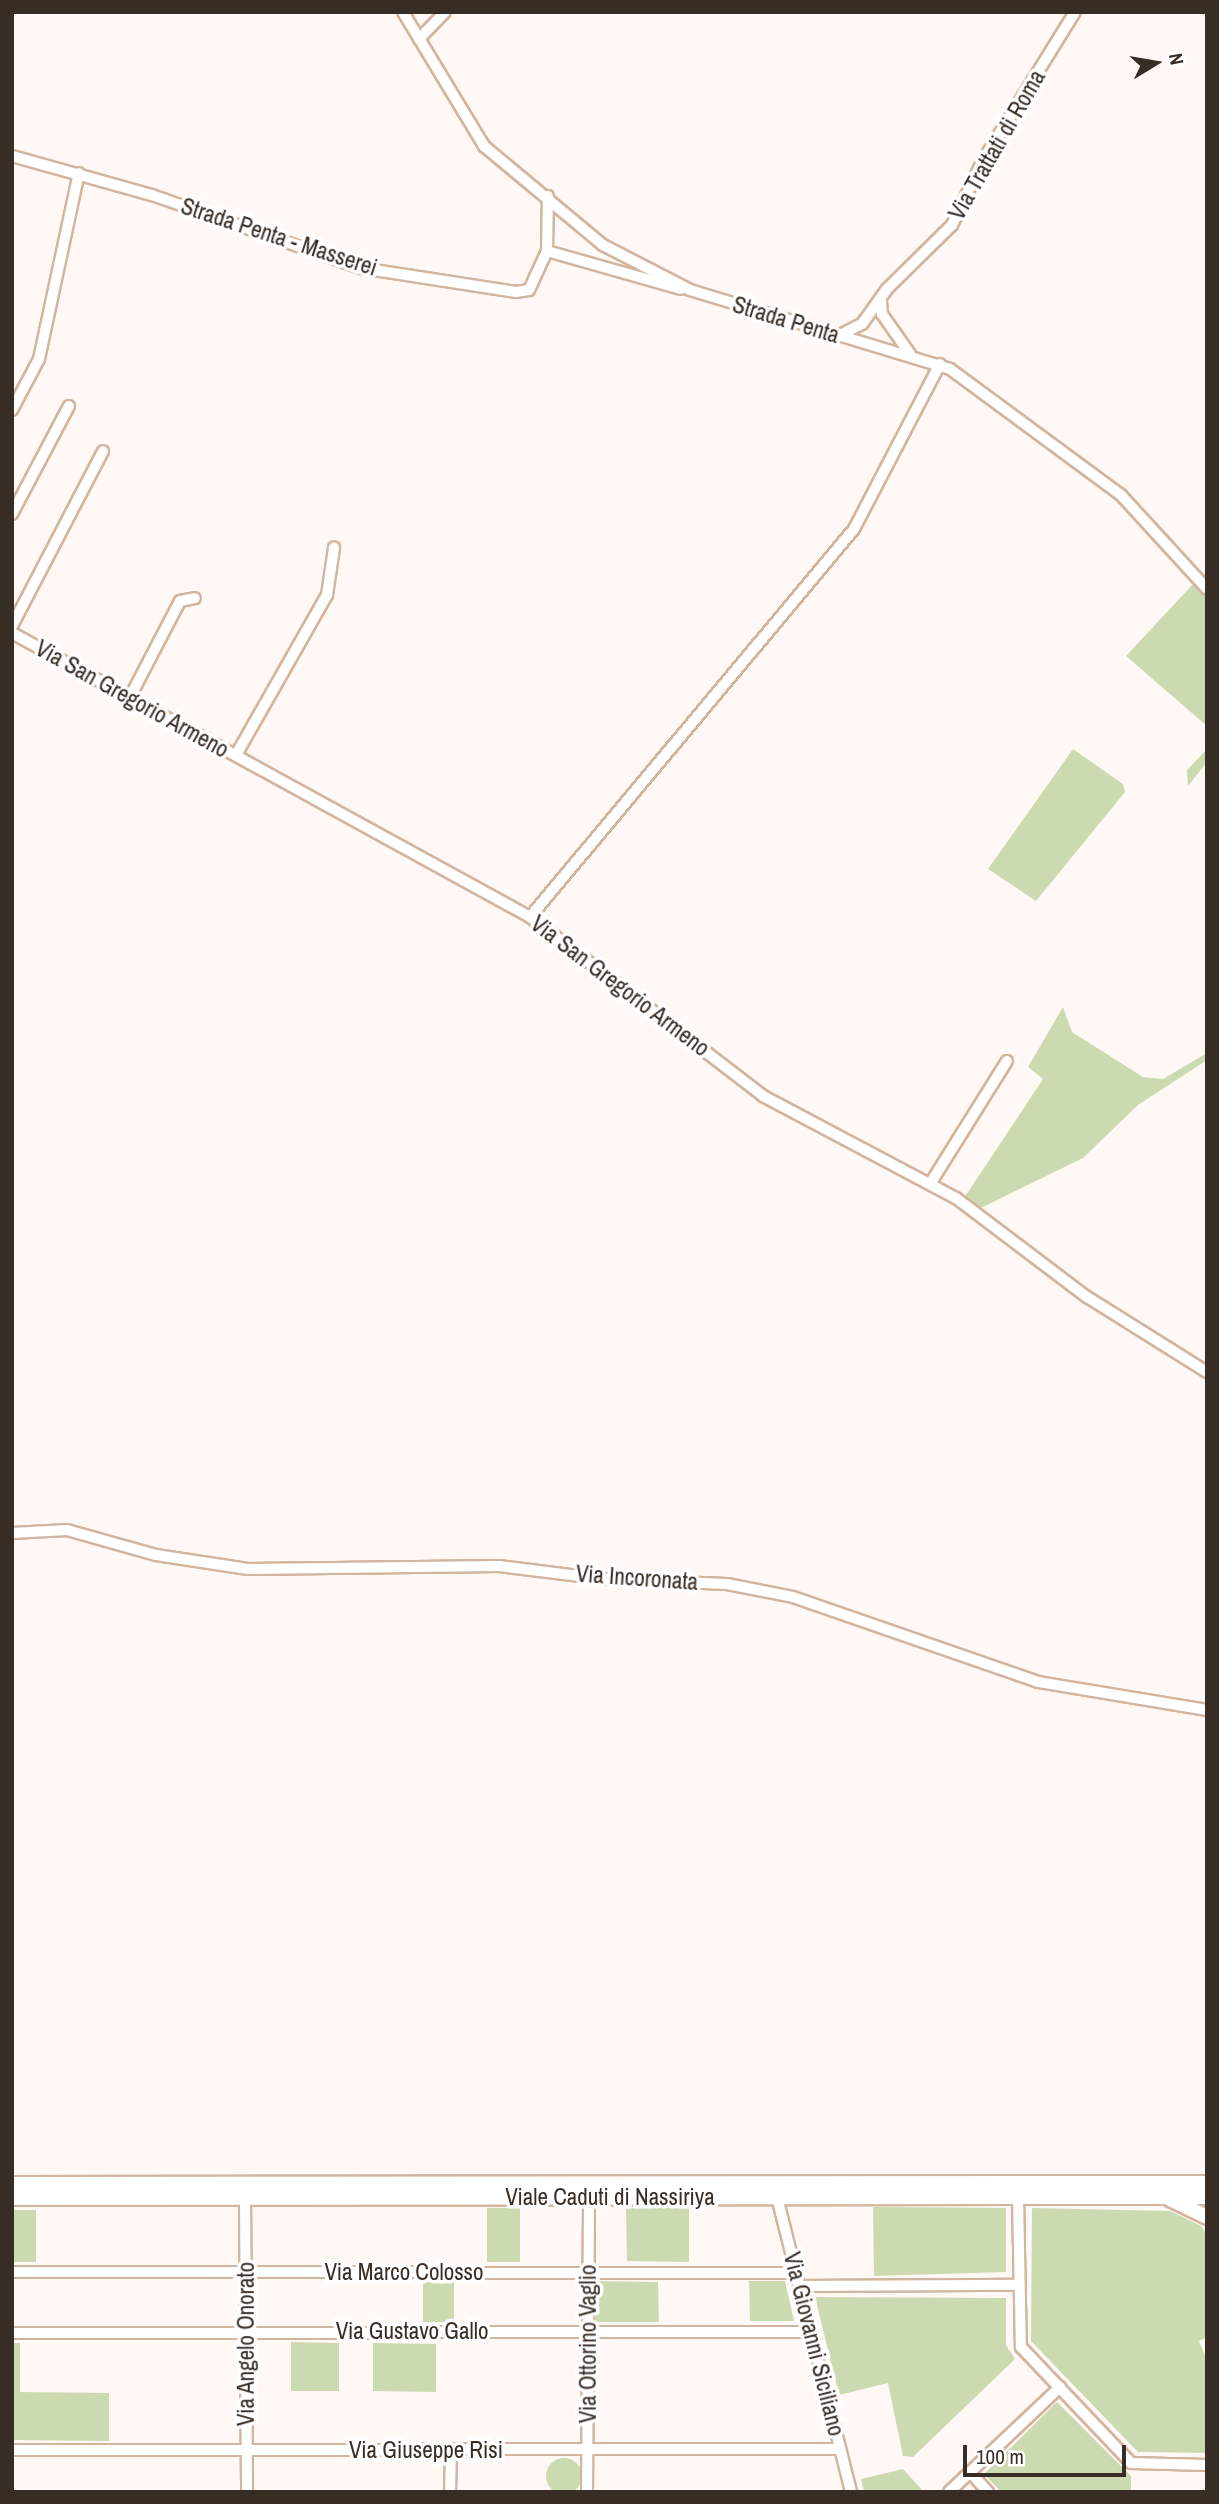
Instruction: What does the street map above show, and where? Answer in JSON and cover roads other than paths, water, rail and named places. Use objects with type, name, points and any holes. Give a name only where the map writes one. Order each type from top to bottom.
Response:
[{"type":"main road","name":"Viale Caduti di Nassiriya","points":[[12,2185],[1207,2184]]},
{"type":"main road","name":"Viale Caduti di Nassiriya","points":[[12,2197],[1207,2196]]},
{"type":"street","name":"Strada Penta","points":[[403,12],[484,146],[548,196],[603,245],[690,290],[838,336],[940,364],[1121,495],[1207,589]]},
{"type":"street","points":[[419,39],[445,12]]},
{"type":"street","name":"Via Trattati di Roma","points":[[838,336],[862,324],[961,212],[982,162],[1074,12]]},
{"type":"street","name":"Strada Penta - Masserei","points":[[12,156],[79,173],[361,268],[516,292],[530,289],[547,251]]},
{"type":"street","points":[[12,410],[39,359],[79,173]]},
{"type":"street","points":[[548,196],[547,251],[690,290]]},
{"type":"street","points":[[881,301],[882,314],[909,354]]},
{"type":"street","points":[[530,916],[854,529],[940,364]]},
{"type":"street","points":[[12,514],[69,406]]},
{"type":"street","points":[[12,626],[103,451]]},
{"type":"street","points":[[236,755],[327,595],[334,548]]},
{"type":"street","points":[[130,697],[180,601],[195,598]]},
{"type":"street","name":"Via San Gregorio Armeno","points":[[12,633],[530,916],[763,1096],[930,1184],[1087,1297],[1207,1372]]},
{"type":"street","points":[[930,1184],[1007,1060]]},
{"type":"street","name":"Via Incoronata","points":[[12,1534],[67,1530],[156,1555],[248,1569],[499,1566],[604,1579],[727,1584],[793,1597],[1038,1682],[1207,1710]]},
{"type":"street","name":"Via Ottorino Vaglio","points":[[587,2492],[589,2196]]},
{"type":"street","points":[[1162,2196],[1207,2217]]},
{"type":"street","name":"Via Angelo Onorato","points":[[245,2197],[247,2492]]},
{"type":"street","name":"Via Giovanni Siciliano","points":[[777,2197],[851,2492]]},
{"type":"street","points":[[1018,2197],[1021,2347],[1132,2463],[1207,2465]]},
{"type":"street","name":"Via Marco Colosso","points":[[12,2272],[796,2273]]},
{"type":"street","points":[[800,2286],[1019,2286]]},
{"type":"street","name":"Via Gustavo Gallo","points":[[12,2333],[811,2332]]},
{"type":"street","points":[[949,2492],[1060,2387]]},
{"type":"street","name":"Via Giuseppe Risi","points":[[12,2450],[841,2449]]},
{"type":"street","points":[[450,2492],[451,2451]]},
{"type":"street","points":[[970,2472],[988,2492]]}]
